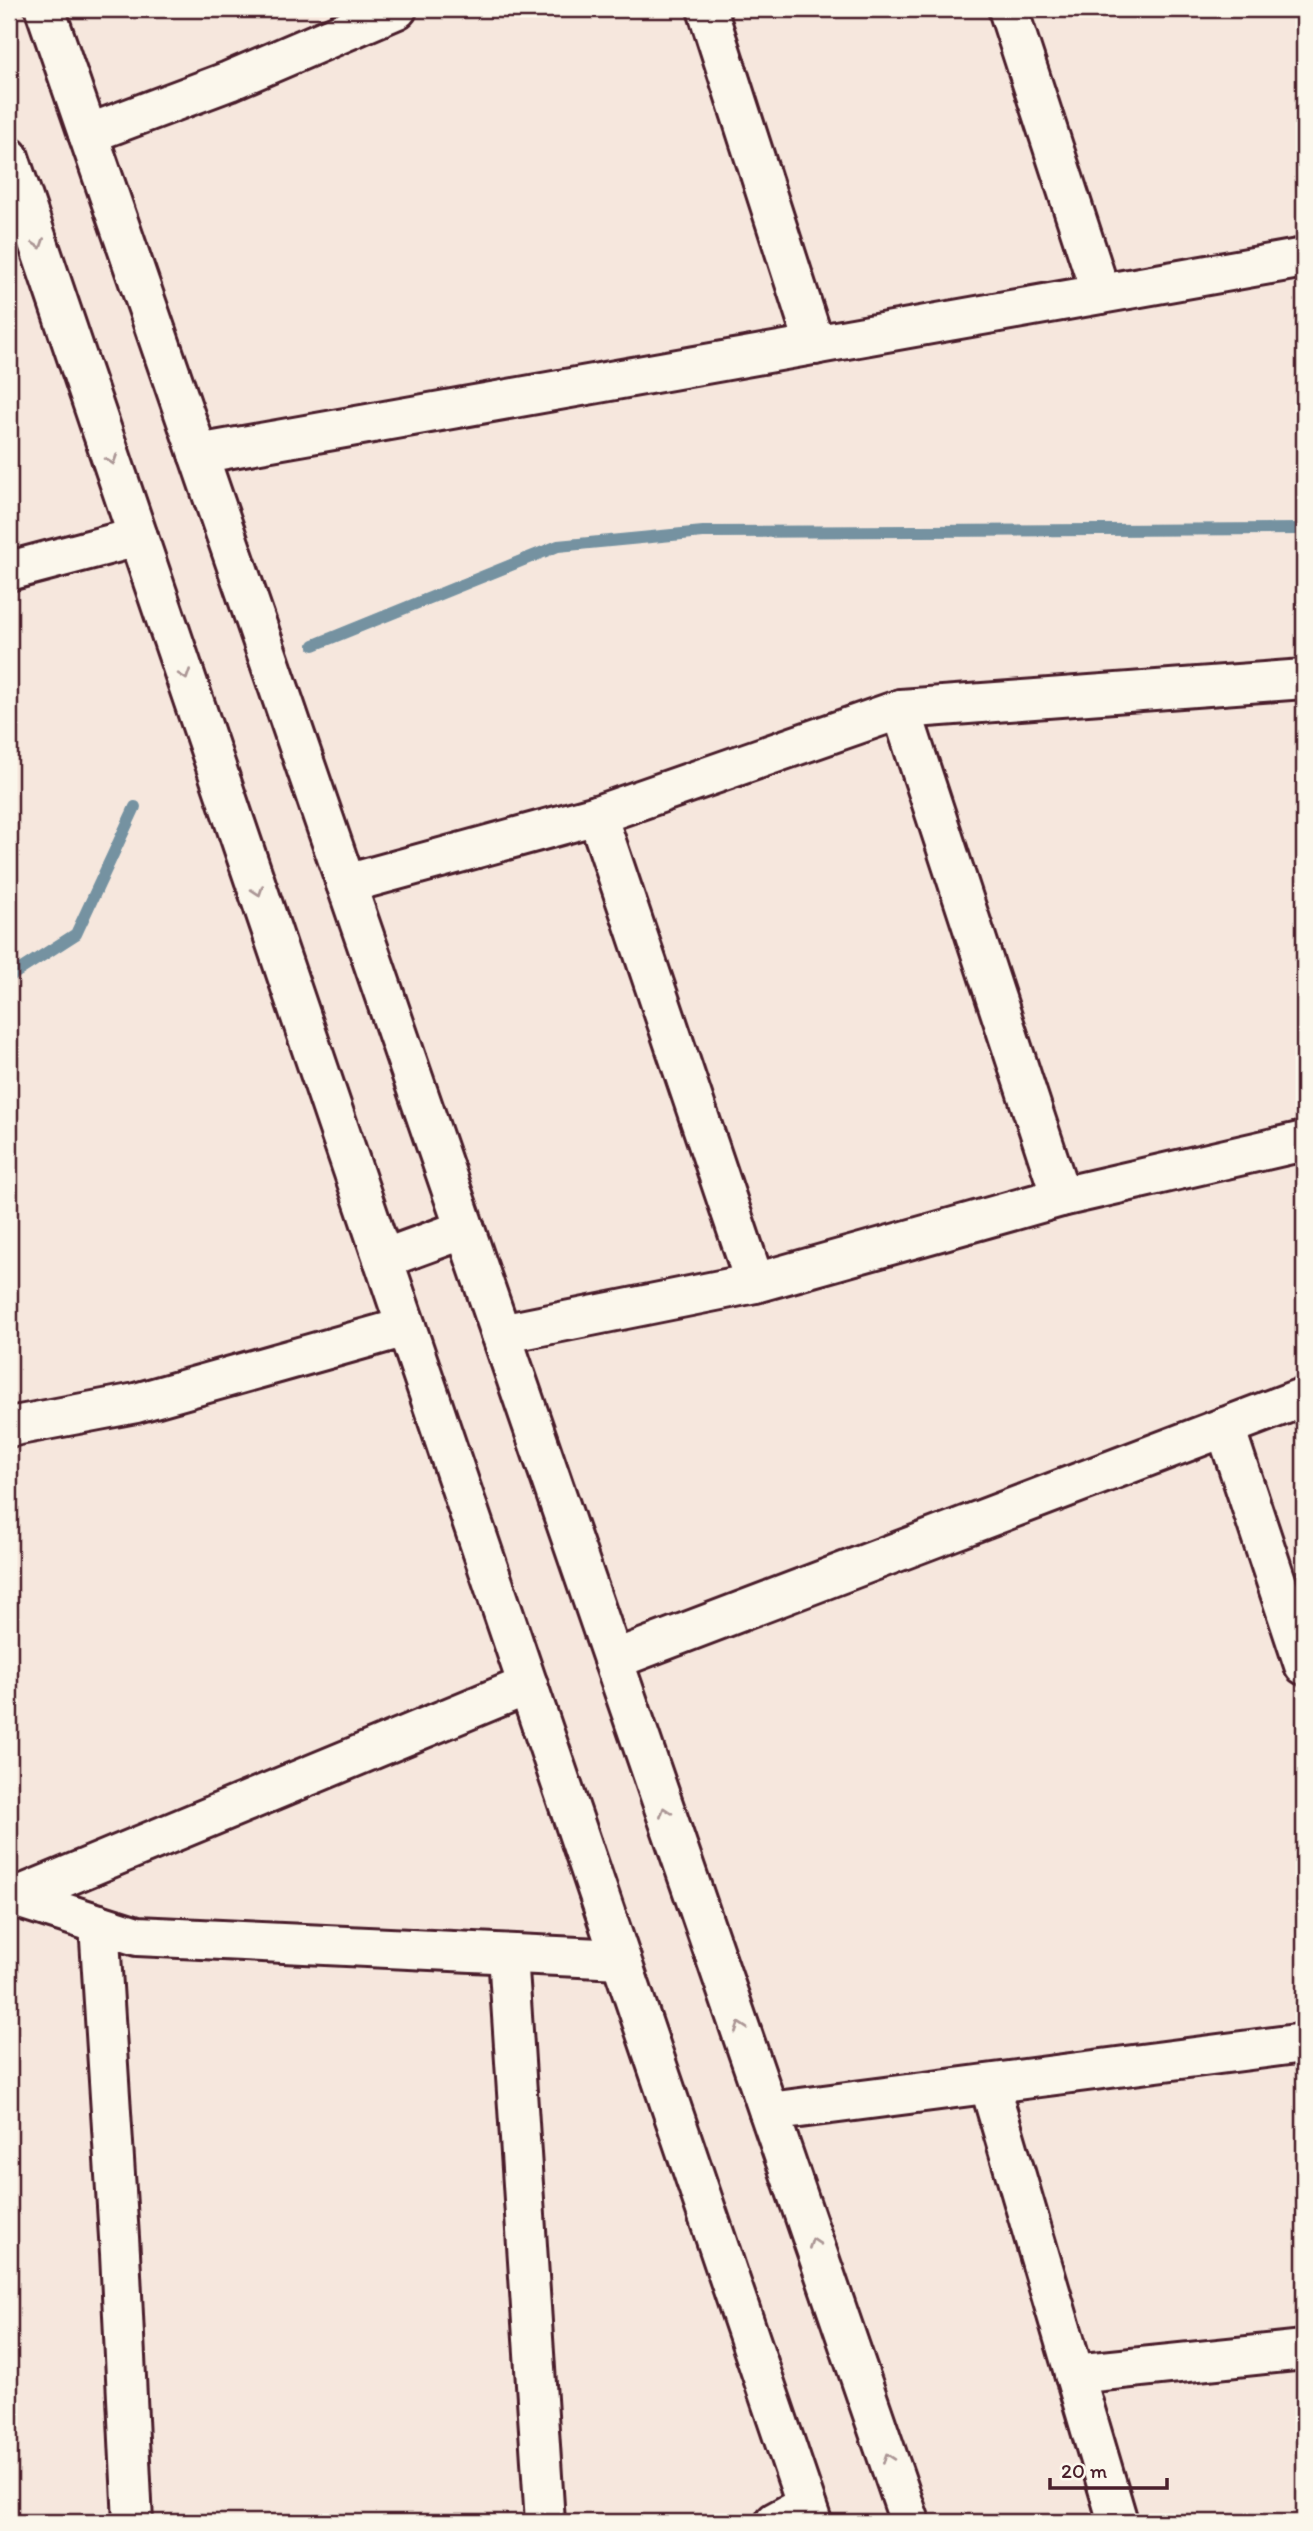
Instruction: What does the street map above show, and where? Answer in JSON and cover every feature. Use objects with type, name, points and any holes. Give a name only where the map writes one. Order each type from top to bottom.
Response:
[{"type":"street","points":[[45,9],[910,2522]]},
{"type":"street","points":[[88,134],[229,81],[397,9]]},
{"type":"street","points":[[707,9],[815,345]]},
{"type":"street","points":[[1008,9],[1101,294]]},
{"type":"street","points":[[9,157],[621,1959],[798,2516]]},
{"type":"street","points":[[198,454],[1304,258]]},
{"type":"street","points":[[9,571],[138,537]]},
{"type":"street","points":[[346,884],[597,815],[901,709],[1304,679]]},
{"type":"street","points":[[901,709],[1060,1197]]},
{"type":"street","points":[[597,815],[755,1283]]},
{"type":"street","points":[[501,1334],[755,1283],[1060,1197],[1304,1141]]},
{"type":"street","points":[[383,1259],[465,1229]]},
{"type":"street","points":[[9,1427],[136,1403],[406,1327]]},
{"type":"street","points":[[613,1660],[1304,1397]]},
{"type":"street","points":[[1225,1427],[1304,1665]]},
{"type":"street","points":[[11,1897],[528,1685]]},
{"type":"street","points":[[11,1897],[137,1936],[621,1959]]},
{"type":"street","points":[[99,1924],[120,2253],[133,2522]]},
{"type":"street","points":[[508,1954],[545,2522]]},
{"type":"street","points":[[769,2112],[1304,2043]]},
{"type":"street","points":[[989,2084],[1118,2522]]},
{"type":"street","points":[[1074,2374],[1304,2350]]},
{"type":"waterway","points":[[314,645],[558,546],[703,532],[1304,529]]},
{"type":"waterway","points":[[9,977],[76,934],[135,807]]}]
